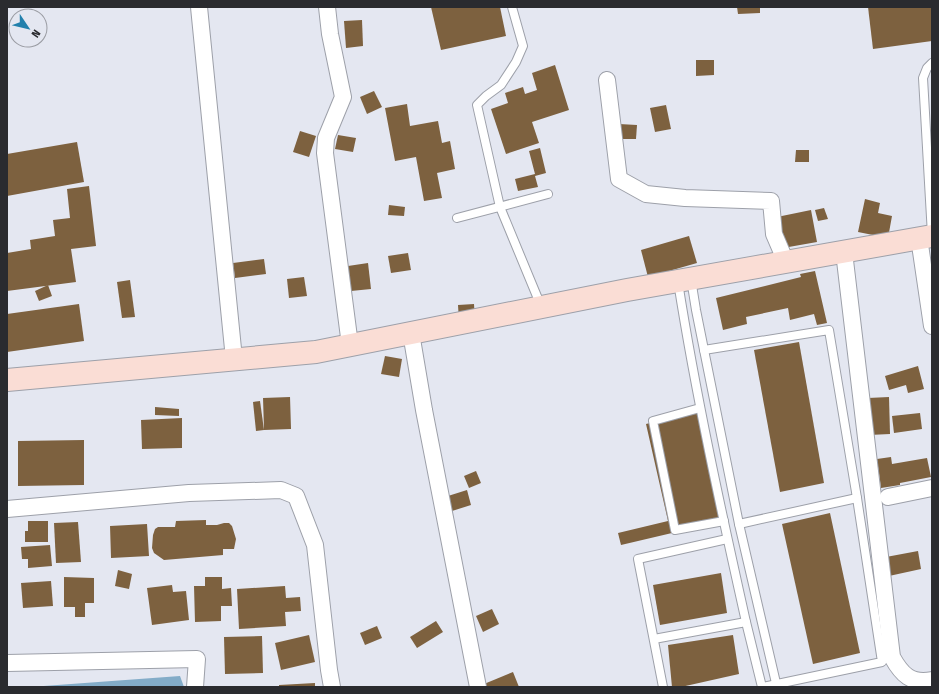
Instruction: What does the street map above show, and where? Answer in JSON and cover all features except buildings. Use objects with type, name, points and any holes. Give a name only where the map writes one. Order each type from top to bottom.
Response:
[{"type":"street","points":[[199,7],[234,359]]},
{"type":"street","points":[[327,7],[330,34],[343,97],[326,138],[325,153],[350,345]]},
{"type":"street","points":[[607,80],[619,179],[646,194],[685,198],[771,201],[774,234],[786,262]]},
{"type":"street","points":[[7,380],[316,352],[627,290],[685,281],[928,236],[932,326]]},
{"type":"street","points":[[844,252],[892,657],[899,670],[908,678],[922,682],[932,680]]},
{"type":"street","points":[[411,333],[424,410],[478,687]]},
{"type":"street","points":[[888,496],[932,488]]},
{"type":"street","points":[[7,509],[189,493],[281,490],[296,496],[315,545],[332,687]]},
{"type":"street","points":[[7,663],[197,659],[195,687]]},
{"type":"lane","points":[[512,7],[523,46],[516,62],[500,85],[477,105],[500,207],[541,307]]},
{"type":"lane","points":[[928,236],[923,78],[927,68],[932,63]]},
{"type":"lane","points":[[457,218],[548,194]]},
{"type":"lane","points":[[685,281],[704,350],[739,524],[776,683]]},
{"type":"lane","points":[[685,281],[700,408],[727,539],[762,687],[882,662],[829,330],[704,350]]},
{"type":"lane","points":[[700,408],[653,421],[675,530],[724,521]]},
{"type":"lane","points":[[739,524],[857,498]]},
{"type":"lane","points":[[663,687],[638,559],[727,539]]},
{"type":"lane","points":[[654,639],[746,622]]},
{"type":"water","points":[[180,676],[184,687],[30,687]]}]
